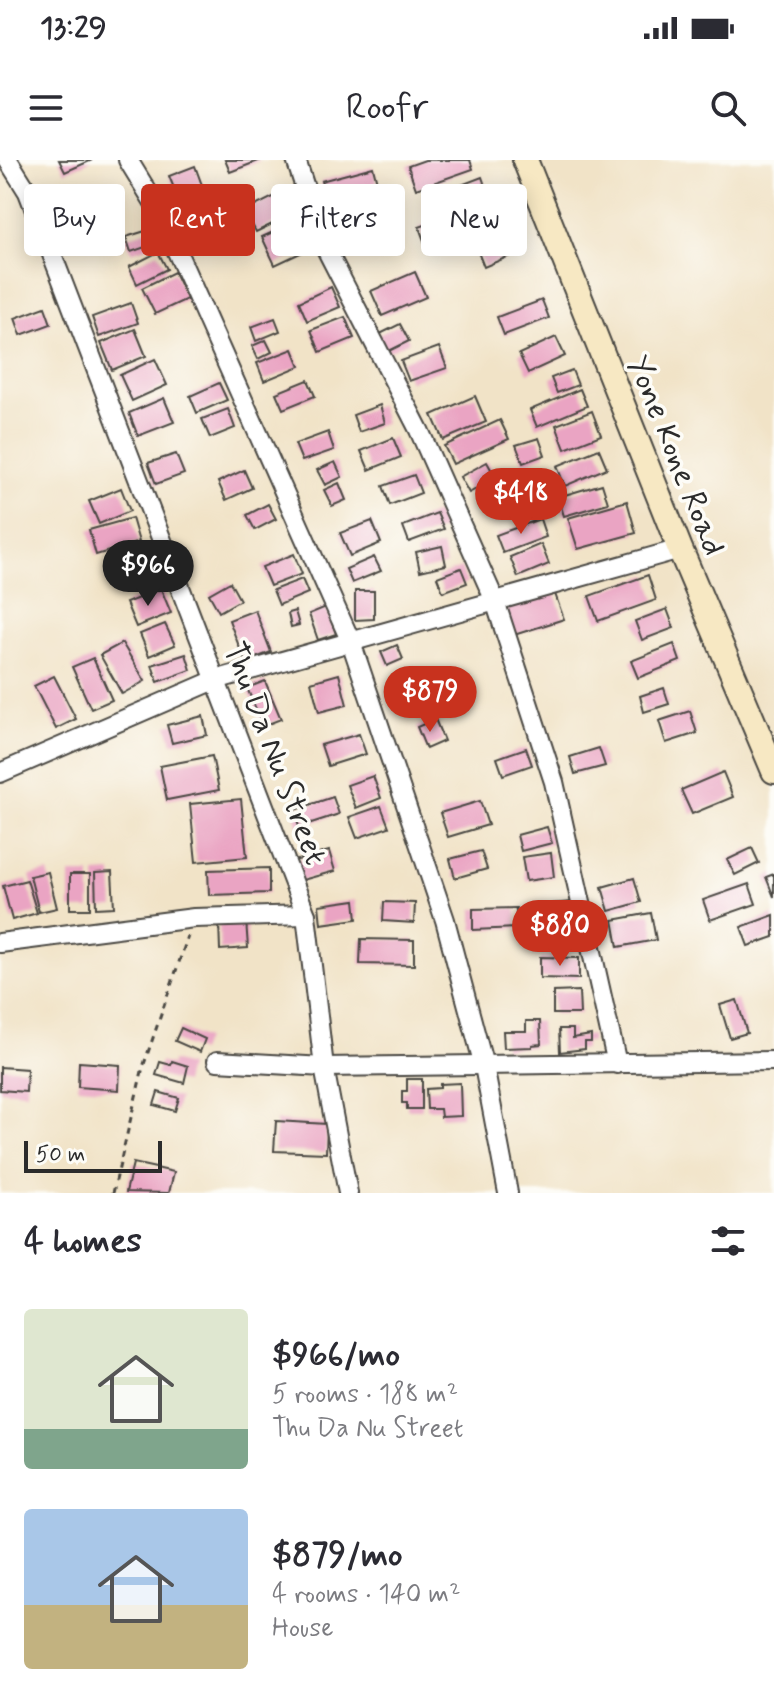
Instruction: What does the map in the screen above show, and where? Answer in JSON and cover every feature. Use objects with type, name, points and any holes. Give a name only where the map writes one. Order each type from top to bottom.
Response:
[{"type":"street","name":"Thu Da Nu Street","points":[[8,160],[28,192],[306,915],[324,1067],[348,1193]]},
{"type":"street","points":[[128,160],[158,209],[351,642],[445,920],[484,1066],[508,1193]]},
{"type":"street","points":[[296,160],[323,243],[419,430],[495,601],[554,782],[617,1064]]},
{"type":"street","name":"Yone Kone Road","points":[[525,160],[680,549],[774,771]]},
{"type":"street","points":[[0,773],[215,680],[680,549]]},
{"type":"street","points":[[0,943],[194,918],[306,915]]},
{"type":"street","points":[[217,1061],[324,1067],[774,1061]]},
{"type":"path","points":[[113,1193],[143,1067],[194,918]]},
{"type":"building","points":[[59,160],[92,160],[65,172]]},
{"type":"building","points":[[225,160],[261,160],[230,172]]},
{"type":"building","points":[[425,160],[470,160],[473,169],[430,184],[421,184],[416,189],[408,166]]},
{"type":"building","points":[[195,166],[202,184],[172,184],[169,176]]},
{"type":"building","points":[[373,167],[377,184],[322,184],[321,181]]},
{"type":"building","points":[[482,177],[484,184],[464,184]]},
{"type":"building","points":[[271,198],[271,225],[256,232],[255,230],[255,206]]},
{"type":"building","points":[[141,232],[141,249],[131,252],[126,237]]},
{"type":"building","points":[[271,233],[271,256],[294,256],[275,265],[262,237]]},
{"type":"building","points":[[150,256],[160,256],[167,269],[137,284],[129,267]]},
{"type":"building","points":[[480,256],[510,256],[484,267]]},
{"type":"building","points":[[174,272],[187,299],[155,314],[142,288]]},
{"type":"building","points":[[415,272],[426,297],[382,316],[371,291]]},
{"type":"building","points":[[331,287],[340,307],[307,321],[299,302]]},
{"type":"building","points":[[542,300],[549,318],[504,335],[497,317]]},
{"type":"building","points":[[131,303],[138,323],[99,337],[92,317]]},
{"type":"building","points":[[45,307],[51,324],[21,335],[15,318]]},
{"type":"building","points":[[345,317],[354,338],[320,352],[311,330]]},
{"type":"building","points":[[275,318],[280,331],[256,341],[251,327]]},
{"type":"building","points":[[400,324],[409,341],[387,352],[378,335]]},
{"type":"building","points":[[135,329],[146,356],[112,370],[101,343]]},
{"type":"building","points":[[556,337],[565,356],[528,373],[519,354]]},
{"type":"building","points":[[266,340],[272,352],[258,359],[252,346]]},
{"type":"building","points":[[439,347],[447,368],[409,381],[401,361]]},
{"type":"building","points":[[293,349],[300,366],[264,381],[257,363]]},
{"type":"building","points":[[155,359],[167,385],[132,401],[120,375]]},
{"type":"building","points":[[572,370],[578,385],[557,393],[551,378]]},
{"type":"building","points":[[308,380],[315,396],[283,409],[276,393]]},
{"type":"building","points":[[219,383],[227,400],[197,413],[190,396]]},
{"type":"building","points":[[580,389],[587,406],[537,427],[530,410]]},
{"type":"building","points":[[475,396],[486,422],[443,440],[432,415]]},
{"type":"building","points":[[164,398],[174,422],[138,436],[129,413]]},
{"type":"building","points":[[380,405],[385,423],[359,432],[353,415]]},
{"type":"building","points":[[228,409],[235,428],[210,438],[202,419]]},
{"type":"building","points":[[592,411],[601,435],[565,449],[556,425]]},
{"type":"building","points":[[500,420],[509,439],[453,464],[444,446]]},
{"type":"building","points":[[328,432],[334,450],[302,461],[295,444]]},
{"type":"building","points":[[393,438],[401,457],[369,470],[361,451]]},
{"type":"building","points":[[539,438],[545,455],[523,463],[516,445]]},
{"type":"building","points":[[599,449],[607,468],[565,486],[557,466]]},
{"type":"building","points":[[176,454],[184,474],[156,484],[148,463]]},
{"type":"building","points":[[335,462],[342,477],[325,485],[317,470]]},
{"type":"building","points":[[487,462],[496,478],[469,493],[460,477]]},
{"type":"building","points":[[244,470],[252,488],[226,500],[218,482]]},
{"type":"building","points":[[414,475],[421,493],[390,505],[383,486]]},
{"type":"building","points":[[515,477],[528,502],[499,517],[486,492]]},
{"type":"building","points":[[339,483],[346,500],[332,506],[324,490]]},
{"type":"building","points":[[602,484],[608,503],[564,516],[558,497]]},
{"type":"building","points":[[121,488],[130,511],[99,524],[89,501]]},
{"type":"building","points":[[627,501],[636,533],[578,549],[568,518]]},
{"type":"building","points":[[268,504],[276,519],[255,530],[247,515]]},
{"type":"building","points":[[437,513],[444,529],[409,542],[403,526]]},
{"type":"building","points":[[132,518],[139,542],[96,555],[89,530]]},
{"type":"building","points":[[540,519],[546,537],[503,553],[496,535]]},
{"type":"building","points":[[372,521],[381,543],[350,556],[340,533]]},
{"type":"building","points":[[541,544],[549,564],[518,577],[510,557]]},
{"type":"building","points":[[442,546],[446,565],[420,571],[416,552]]},
{"type":"building","points":[[141,552],[148,572],[119,582],[112,562]]},
{"type":"building","points":[[294,554],[302,574],[270,586],[262,567]]},
{"type":"building","points":[[374,557],[381,571],[352,583],[346,569]]},
{"type":"building","points":[[461,568],[467,583],[443,592],[437,577]]},
{"type":"building","points":[[648,575],[656,600],[598,621],[589,596]]},
{"type":"building","points":[[302,579],[308,593],[279,605],[273,590]]},
{"type":"building","points":[[230,582],[240,600],[219,612],[209,594]]},
{"type":"building","points":[[161,589],[171,613],[136,627],[126,603]]},
{"type":"building","points":[[355,591],[374,591],[374,619],[355,620]]},
{"type":"building","points":[[554,591],[564,619],[514,635],[505,608]]},
{"type":"building","points":[[326,607],[336,634],[318,640],[309,614]]},
{"type":"building","points":[[667,609],[674,628],[642,640],[635,621]]},
{"type":"building","points":[[255,610],[271,652],[245,662],[229,620]]},
{"type":"building","points":[[295,611],[299,625],[291,627],[288,613]]},
{"type":"building","points":[[165,624],[175,645],[149,656],[140,634]]},
{"type":"building","points":[[122,643],[145,681],[122,694],[100,655]]},
{"type":"building","points":[[674,644],[680,661],[638,678],[631,661]]},
{"type":"building","points":[[397,645],[403,659],[387,666],[381,652]]},
{"type":"building","points":[[186,654],[191,670],[158,682],[152,665]]},
{"type":"building","points":[[93,658],[112,700],[91,709],[72,667]]},
{"type":"building","points":[[339,674],[347,705],[319,712],[311,682]]},
{"type":"building","points":[[54,676],[76,719],[56,729],[34,686]]},
{"type":"building","points":[[265,681],[281,719],[263,726],[247,688]]},
{"type":"building","points":[[664,688],[669,704],[644,712],[640,696]]},
{"type":"building","points":[[690,711],[697,733],[666,743],[659,721]]},
{"type":"building","points":[[203,716],[207,735],[172,743],[167,725]]},
{"type":"building","points":[[435,719],[444,741],[426,749],[417,727]]},
{"type":"building","points":[[359,734],[366,754],[328,766],[321,745]]},
{"type":"building","points":[[526,748],[532,765],[503,775],[497,758]]},
{"type":"building","points":[[599,748],[605,766],[575,774],[570,757]]},
{"type":"building","points":[[212,756],[219,790],[167,800],[160,766]]},
{"type":"building","points":[[723,772],[733,797],[692,814],[681,790]]},
{"type":"building","points":[[373,776],[381,798],[356,808],[347,785]]},
{"type":"building","points":[[333,797],[339,814],[299,827],[294,810]]},
{"type":"building","points":[[241,799],[247,857],[196,862],[190,804]]},
{"type":"building","points":[[480,801],[488,825],[448,837],[440,813]]},
{"type":"building","points":[[381,806],[389,827],[357,838],[349,817]]},
{"type":"building","points":[[547,827],[552,843],[521,851],[517,835]]},
{"type":"building","points":[[752,848],[759,863],[735,875],[727,860]]},
{"type":"building","points":[[329,851],[335,871],[299,881],[294,861]]},
{"type":"building","points":[[481,851],[487,869],[455,878],[450,859]]},
{"type":"building","points":[[551,853],[554,877],[526,881],[522,857]]},
{"type":"building","points":[[269,868],[269,893],[209,895],[208,870]]},
{"type":"building","points":[[48,872],[57,908],[39,912],[30,876]]},
{"type":"building","points":[[112,872],[114,907],[96,908],[95,873]]},
{"type":"building","points":[[70,874],[90,874],[90,909],[70,909]]},
{"type":"building","points":[[774,874],[774,897],[766,877]]},
{"type":"building","points":[[634,878],[641,902],[609,911],[602,887]]},
{"type":"building","points":[[27,880],[37,913],[12,920],[3,886]]},
{"type":"building","points":[[749,884],[756,904],[710,920],[703,900]]},
{"type":"building","points":[[355,900],[357,919],[321,924],[319,905]]},
{"type":"building","points":[[384,902],[415,903],[414,923],[383,921]]},
{"type":"building","points":[[572,902],[574,926],[530,930],[528,906]]},
{"type":"building","points":[[516,908],[517,928],[473,930],[473,909]]},
{"type":"building","points":[[651,913],[656,940],[618,947],[613,920]]},
{"type":"building","points":[[774,915],[774,937],[748,946],[741,927]]},
{"type":"building","points":[[246,920],[248,948],[220,950],[219,922]]},
{"type":"building","points":[[361,939],[414,940],[414,965],[360,964]]},
{"type":"building","points":[[540,957],[579,958],[579,979],[540,978]]},
{"type":"building","points":[[579,991],[580,1014],[553,1014],[553,992]]},
{"type":"building","points":[[737,1000],[747,1033],[730,1038],[720,1005]]},
{"type":"building","points":[[526,1021],[540,1021],[541,1044],[504,1048],[503,1031],[526,1031]]},
{"type":"building","points":[[181,1028],[205,1039],[200,1052],[175,1041]]},
{"type":"building","points":[[559,1029],[573,1029],[573,1038],[591,1035],[591,1042],[585,1042],[585,1049],[560,1052]]},
{"type":"building","points":[[172,1061],[188,1066],[184,1083],[156,1075],[160,1062],[171,1065]]},
{"type":"building","points":[[79,1062],[120,1065],[119,1090],[78,1087]]},
{"type":"building","points":[[0,1067],[27,1069],[26,1092],[0,1090]]},
{"type":"building","points":[[407,1079],[422,1079],[422,1109],[407,1109],[407,1103],[402,1103],[402,1091],[407,1091]]},
{"type":"building","points":[[460,1083],[461,1116],[441,1117],[440,1109],[427,1109],[426,1089],[440,1088],[440,1084]]},
{"type":"building","points":[[158,1092],[179,1098],[175,1111],[154,1105]]},
{"type":"building","points":[[276,1121],[327,1124],[326,1153],[274,1151]]},
{"type":"building","points":[[133,1163],[174,1172],[169,1193],[126,1192]]}]
